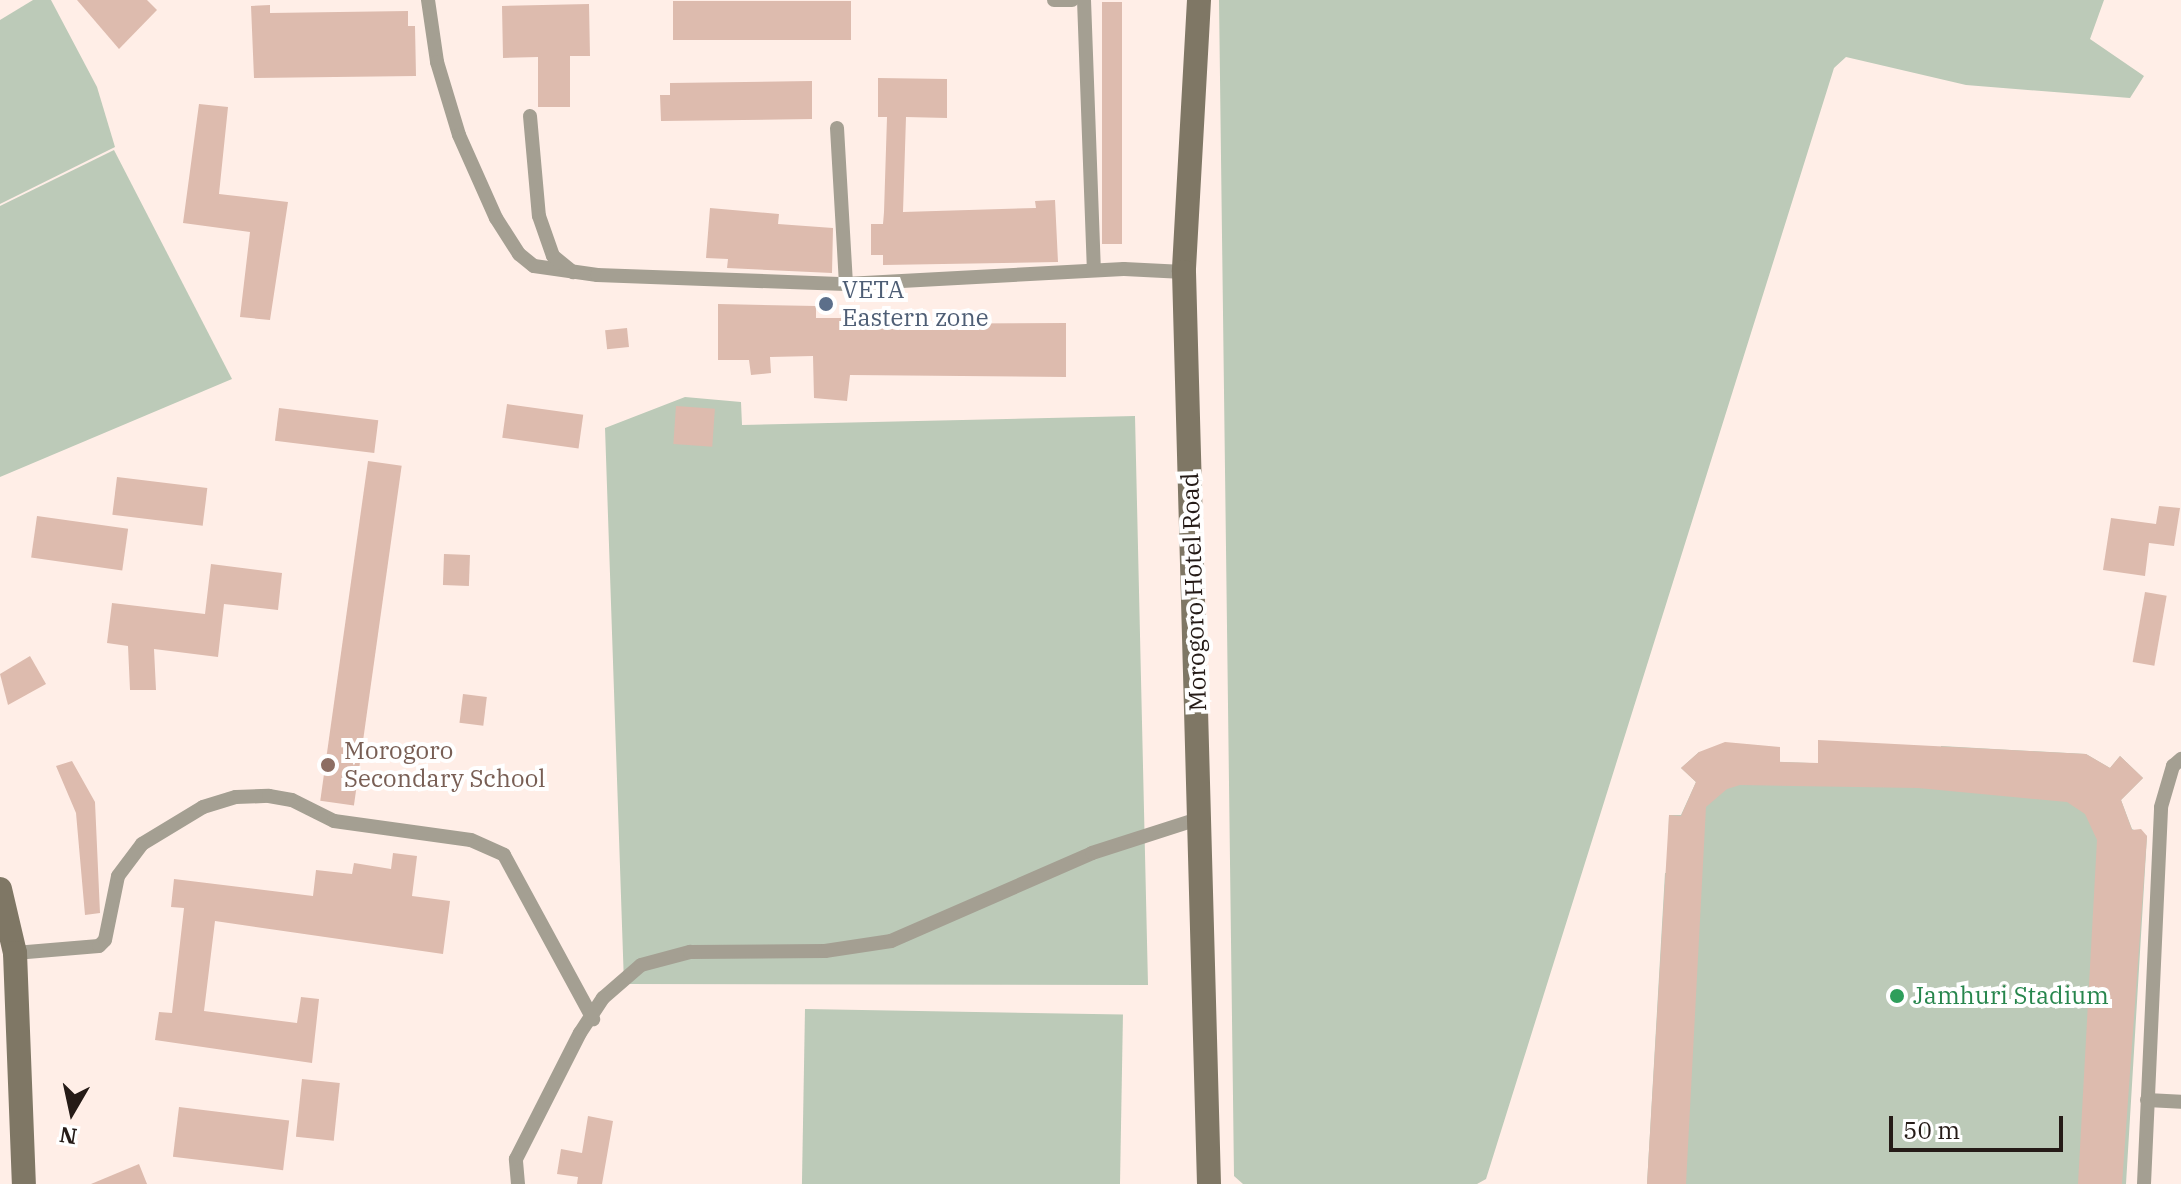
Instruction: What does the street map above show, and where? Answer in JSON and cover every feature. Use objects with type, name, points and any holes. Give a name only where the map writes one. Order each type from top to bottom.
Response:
[{"type":"street","name":"Morogoro Hotel Road","points":[[1199,0],[1184,272],[1209,1184]]},
{"type":"street","points":[[0,889],[15,953],[24,1184]]},
{"type":"lane","points":[[428,0],[437,62],[459,135],[510,243],[534,266],[597,275]]},
{"type":"lane","points":[[1054,0],[1072,0]]},
{"type":"lane","points":[[1084,0],[1094,270]]},
{"type":"lane","points":[[530,116],[533,188],[550,250],[569,272],[846,284],[1094,270],[1184,272]]},
{"type":"lane","points":[[837,128],[846,284]]},
{"type":"lane","points":[[2144,1184],[2161,807],[2175,781],[2181,759]]},
{"type":"lane","points":[[15,953],[99,946],[107,933],[118,876],[142,844],[203,807],[236,797],[269,796],[292,800],[334,821],[471,840],[504,855],[593,1019]]},
{"type":"lane","points":[[518,1184],[515,1166],[520,1150],[580,1033],[616,985],[661,957],[825,951],[891,941],[1092,853],[1201,818]]},
{"type":"lane","points":[[2147,1100],[2181,1102]]},
{"type":"green space","points":[[33,0],[51,0],[97,87],[115,147],[0,204],[0,20]]},
{"type":"green space","points":[[1219,0],[2104,0],[2090,39],[2144,76],[2130,98],[1966,85],[1846,57],[1834,68],[1486,1179],[1477,1184],[1243,1184],[1234,1176]]},
{"type":"green space","points":[[114,150],[232,379],[0,477],[0,206]]},
{"type":"green space","points":[[685,397],[741,402],[742,425],[1135,416],[1148,985],[624,984],[605,428]]},
{"type":"green space","name":"Jamhuri Stadium","points":[[1941,746],[2086,754],[2110,768],[2120,756],[2143,778],[2121,800],[2132,829],[2147,836],[2126,1184],[1647,1184],[1665,873],[1677,873],[1668,858],[1669,815],[1681,815],[1696,782],[1681,768],[1699,752],[1732,760],[1937,768]]},
{"type":"green space","points":[[805,1009],[1123,1015],[1120,1184],[802,1184]]},
{"type":"building","points":[[77,0],[147,0],[157,10],[119,49]]},
{"type":"building","points":[[673,1],[851,1],[851,40],[673,40]]},
{"type":"building","points":[[1102,2],[1122,2],[1122,244],[1102,244]]},
{"type":"building","points":[[589,4],[590,56],[570,56],[570,107],[538,107],[538,57],[503,58],[502,6]]},
{"type":"building","points":[[270,5],[270,13],[408,11],[408,26],[415,26],[416,76],[254,78],[251,6]]},
{"type":"building","points":[[878,78],[947,79],[947,118],[906,117],[903,212],[1036,208],[1035,201],[1055,200],[1058,262],[883,265],[883,255],[871,255],[871,224],[883,224],[884,212],[887,117],[878,117]]},
{"type":"building","points":[[812,81],[812,119],[661,121],[660,95],[670,95],[670,83]]},
{"type":"building","points":[[199,104],[228,107],[219,194],[288,202],[270,320],[240,317],[250,232],[183,223]]},
{"type":"building","points":[[710,208],[779,214],[778,224],[833,228],[832,273],[727,268],[728,259],[706,258]]},
{"type":"building","points":[[718,304],[816,306],[816,318],[850,318],[850,324],[1066,323],[1066,377],[850,375],[847,401],[814,398],[813,356],[770,357],[771,373],[751,375],[749,360],[718,360]]},
{"type":"building","points":[[627,328],[629,347],[607,349],[605,330]]},
{"type":"building","points":[[507,404],[583,415],[579,448],[502,438]]},
{"type":"building","points":[[676,406],[715,409],[712,447],[673,444]]},
{"type":"building","points":[[279,408],[378,420],[374,453],[275,441]]},
{"type":"building","points":[[368,461],[402,466],[354,805],[320,801]]},
{"type":"building","points":[[117,477],[207,488],[203,526],[112,515]]},
{"type":"building","points":[[2159,506],[2180,508],[2174,546],[2149,543],[2145,576],[2103,570],[2111,518],[2156,524]]},
{"type":"building","points":[[37,516],[128,529],[122,570],[31,558]]},
{"type":"building","points":[[444,554],[470,555],[469,586],[443,585]]},
{"type":"building","points":[[211,564],[282,573],[278,610],[224,604],[218,657],[154,649],[156,690],[130,690],[128,646],[107,643],[112,603],[205,614]]},
{"type":"building","points":[[2145,592],[2167,596],[2154,666],[2133,662]]},
{"type":"building","points":[[30,656],[46,684],[8,705],[0,674]]},
{"type":"building","points":[[463,694],[487,697],[483,726],[459,723]]},
{"type":"building","points":[[1818,740],[2086,754],[2110,768],[2120,756],[2143,778],[2121,800],[2132,830],[2141,829],[2147,836],[2122,1184],[2078,1184],[2097,840],[2085,814],[2067,802],[1918,788],[1740,785],[1727,789],[1706,807],[1686,1184],[1647,1184],[1669,815],[1681,816],[1696,782],[1681,768],[1699,752],[1725,742],[1780,747],[1780,762],[1818,763]]},
{"type":"building","points":[[72,761],[95,802],[100,913],[85,915],[76,813],[56,766]]},
{"type":"building","points":[[393,853],[417,856],[412,896],[450,901],[443,954],[215,921],[204,1011],[297,1023],[301,997],[319,999],[312,1063],[155,1040],[159,1012],[172,1013],[184,908],[171,907],[174,879],[313,896],[316,870],[352,874],[354,863],[391,869]]},
{"type":"building","points":[[302,1079],[340,1083],[334,1141],[296,1137]]},
{"type":"building","points":[[179,1107],[289,1121],[283,1170],[173,1157]]},
{"type":"building","points":[[588,1116],[613,1121],[602,1184],[577,1184],[578,1177],[557,1174],[561,1149],[582,1153]]},
{"type":"building","points":[[139,1164],[147,1184],[91,1184]]},
{"type":"place","name":"VETA Eastern zone","points":[[826,304]]},
{"type":"place","name":"Morogoro Secondary School","points":[[328,765]]},
{"type":"place","name":"Jamhuri Stadium","points":[[1897,996]]}]
